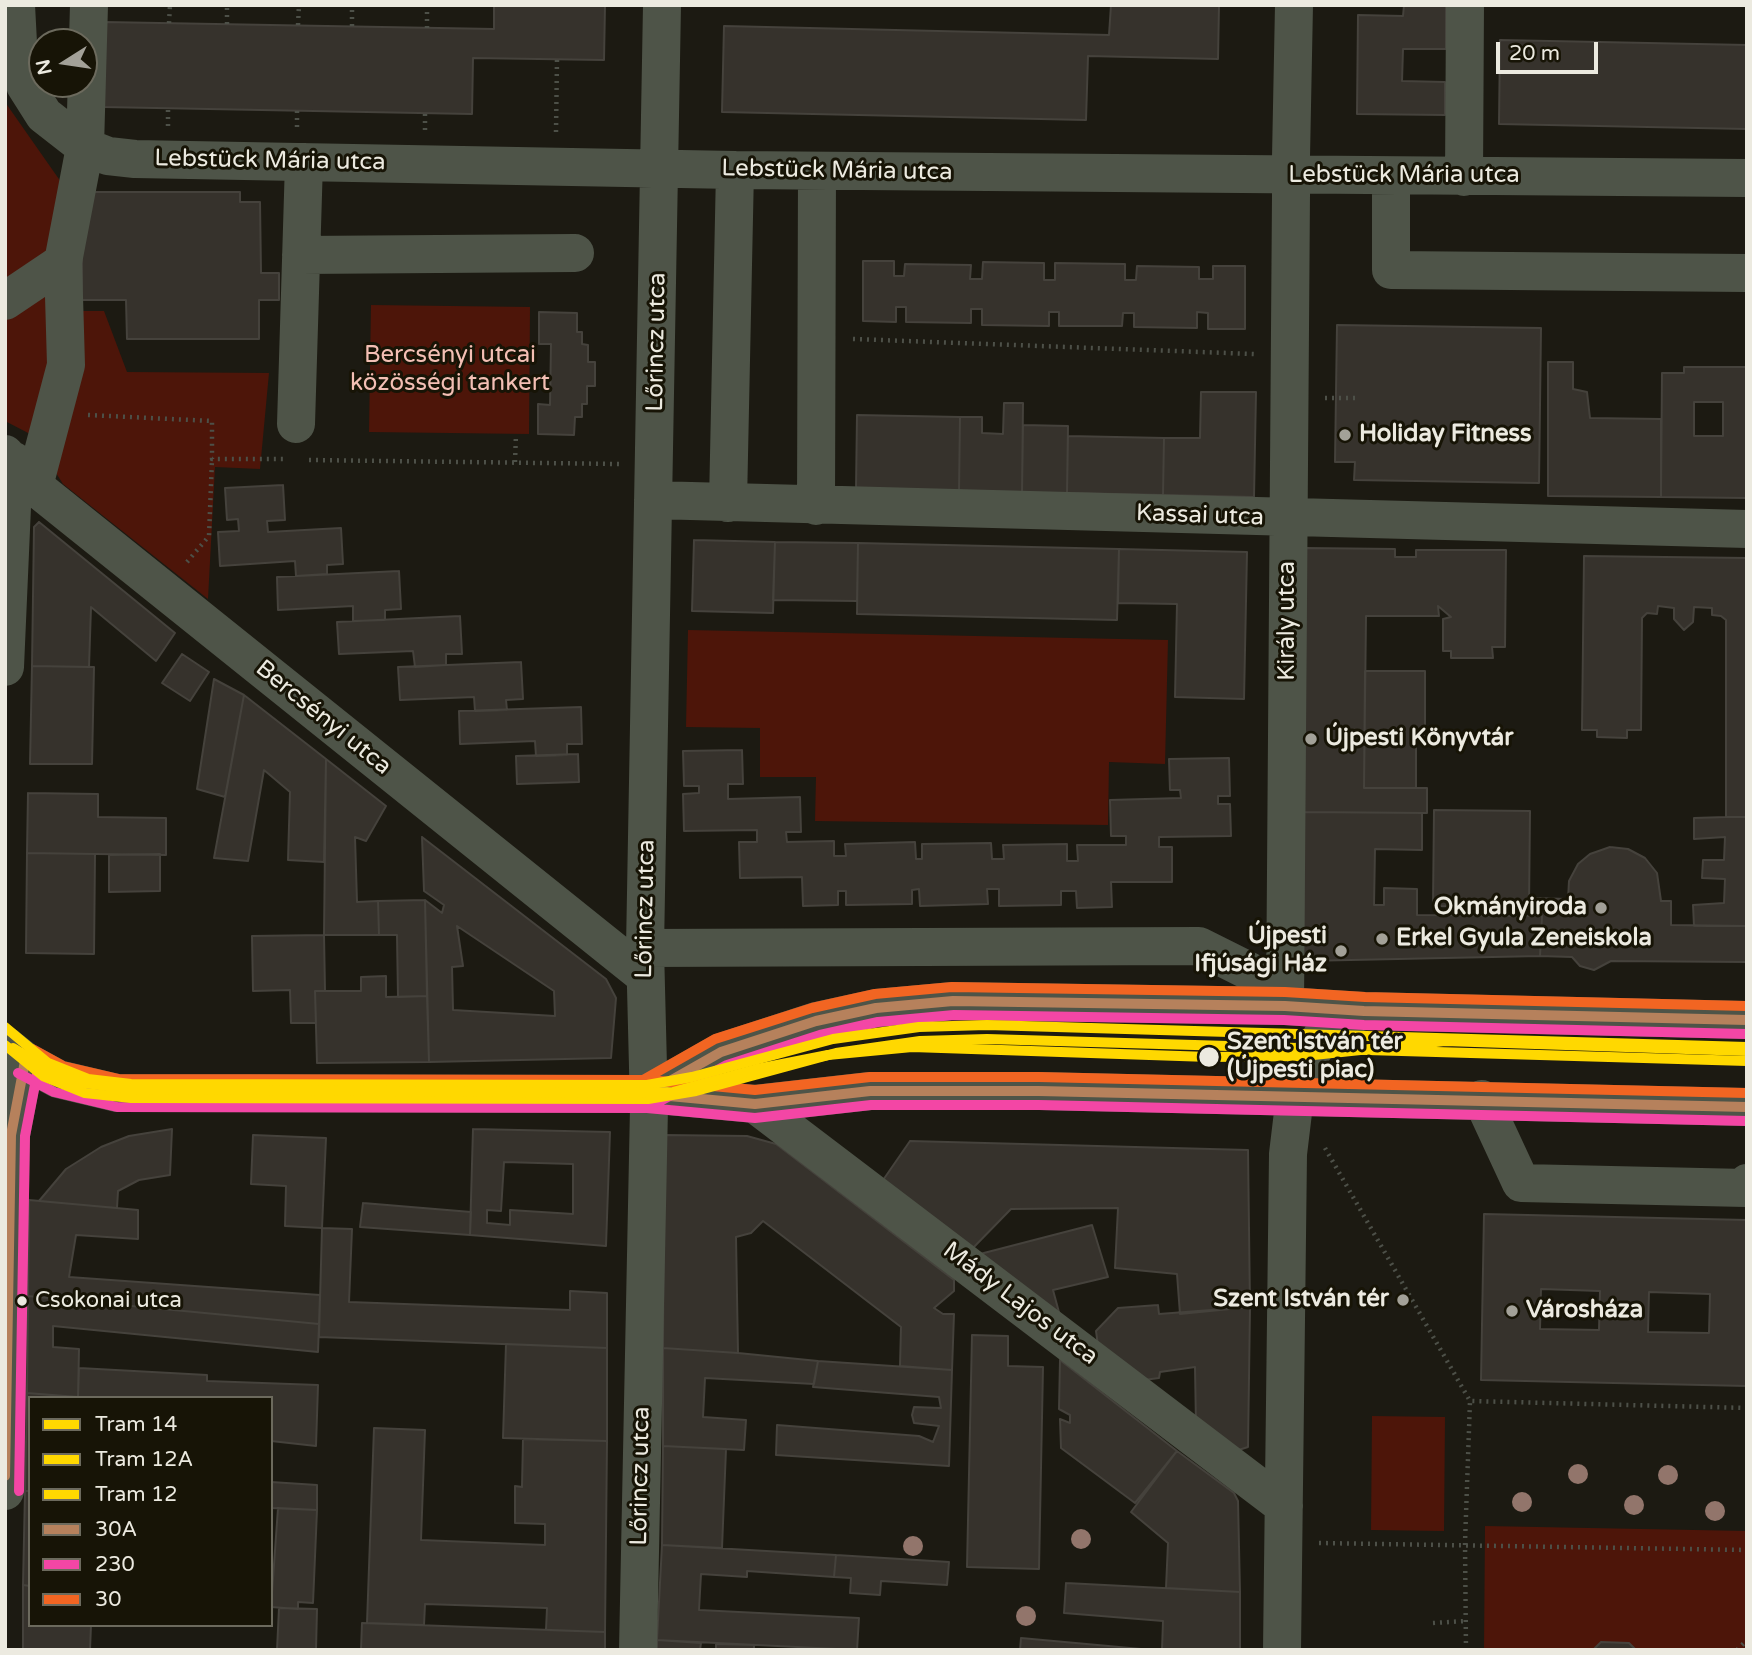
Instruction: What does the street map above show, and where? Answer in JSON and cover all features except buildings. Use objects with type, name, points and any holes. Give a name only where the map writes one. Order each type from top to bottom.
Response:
[{"type":"street","points":[[5,667],[18,467],[53,413],[66,365],[63,262],[85,147],[89,5]]},
{"type":"street","name":"Lőrincz utca","points":[[638,1650],[648,1094],[645,962],[662,5]]},
{"type":"street","points":[[1291,157],[1294,5]]},
{"type":"street","points":[[1464,177],[1465,5]]},
{"type":"street","name":"Lebstück Mária utca","points":[[16,11],[19,62],[35,103],[57,128],[85,147],[108,156],[135,159],[817,171],[1747,178]]},
{"type":"street","points":[[295,442],[304,162]]},
{"type":"street","points":[[728,503],[735,170]]},
{"type":"street","points":[[816,506],[817,171]]},
{"type":"street","points":[[1391,176],[1391,270],[1747,273]]},
{"type":"street","name":"Király utca","points":[[1285,1006],[1291,194]]},
{"type":"street","points":[[300,255],[575,253]]},
{"type":"street","points":[[5,301],[63,262]]},
{"type":"street","name":"Bercsényi utca","points":[[18,467],[645,962]]},
{"type":"street","name":"Kassai utca","points":[[654,482],[728,503],[1747,529]]},
{"type":"street","points":[[645,962],[1199,946],[1249,971],[1285,1006]]},
{"type":"street","points":[[648,1094],[721,1052],[816,1021],[876,1008],[953,1001],[1285,1006],[1364,1011],[1747,1020]]},
{"type":"street","points":[[1282,1650],[1288,1154],[1295,1096],[1310,1057],[1322,1037],[1336,1020],[1364,1011]]},
{"type":"street","points":[[5,1491],[10,1055],[58,1079],[117,1093],[648,1094],[755,1104],[870,1091],[1482,1099],[1747,1107]]},
{"type":"street","points":[[1482,1099],[1521,1183],[1745,1188],[1747,1183]]},
{"type":"street","name":"Mády Lajos utca","points":[[755,1104],[1284,1525]]},
{"type":"path","points":[[169,23],[170,5]]},
{"type":"path","points":[[227,5],[227,24]]},
{"type":"path","points":[[298,25],[299,5]]},
{"type":"path","points":[[352,5],[352,26]]},
{"type":"path","points":[[426,28],[427,5]]},
{"type":"path","points":[[556,140],[557,59]]},
{"type":"path","points":[[817,338],[1290,355]]},
{"type":"path","points":[[53,413],[212,421],[209,536]]},
{"type":"path","points":[[515,462],[516,433]]},
{"type":"path","points":[[212,459],[295,442]]},
{"type":"path","points":[[306,460],[515,462],[654,482]]},
{"type":"path","points":[[1295,1096],[1470,1401],[1465,1543],[1466,1650]]},
{"type":"path","points":[[1470,1401],[1747,1408]]},
{"type":"path","points":[[1284,1525],[1465,1543],[1747,1550]]},
{"type":"path","points":[[1433,1623],[1466,1621]]},
{"type":"path","points":[[1738,1650],[1747,1640]]},
{"type":"green space","points":[[5,102],[61,182],[62,311],[104,311],[127,372],[269,373],[260,469],[215,467],[208,599],[63,484],[32,435],[5,421]]},
{"type":"green space","name":"Bercsényi utcai közösségi tankert","points":[[371,305],[530,307],[529,434],[369,432]]},
{"type":"green space","points":[[688,630],[1168,640],[1165,764],[1109,762],[1108,825],[815,821],[816,777],[760,777],[760,728],[686,727]]},
{"type":"green space","points":[[1372,1416],[1445,1417],[1444,1531],[1371,1530]]},
{"type":"green space","points":[[1485,1526],[1747,1531],[1747,1650],[1484,1650]]},
{"type":"tram line","name":"14","points":[[5,1027],[48,1063],[88,1079],[131,1084],[647,1085],[692,1077],[833,1039],[919,1027],[987,1025],[1747,1047]]},
{"type":"tram line","name":"12A","points":[[5,1045],[43,1076],[85,1093],[131,1098],[648,1099],[696,1091],[836,1053],[920,1041],[987,1039],[1747,1061]]},
{"type":"tram line","name":"12","points":[[13,1048],[58,1075],[85,1083],[130,1089],[649,1093],[673,1092],[757,1069],[828,1055],[912,1047],[1209,1057],[1304,1056],[1445,1041],[1747,1051]]},
{"type":"transit line","name":"30","points":[[32,1049],[63,1066],[119,1079],[643,1080],[715,1039],[812,1008],[875,994],[952,987],[1285,992],[1365,997],[1747,1006]]},
{"type":"transit line","name":"30A","points":[[25,1061],[58,1079],[117,1093],[647,1094],[721,1052],[816,1021],[876,1008],[953,1001],[1285,1006],[1364,1011],[1747,1020]]},
{"type":"transit line","name":"230","points":[[18,1073],[54,1092],[117,1107],[647,1108],[727,1065],[820,1035],[878,1022],[954,1015],[1284,1020],[1364,1025],[1747,1034]]},
{"type":"transit line","name":"30A","points":[[5,1476],[11,1135],[25,1061]]},
{"type":"transit line","name":"230","points":[[19,1491],[25,1136],[39,1064]]},
{"type":"transit line","name":"30","points":[[649,1080],[755,1090],[870,1077],[1039,1077],[1747,1093]]},
{"type":"transit line","name":"30A","points":[[648,1094],[755,1104],[870,1091],[1039,1091],[1747,1107]]},
{"type":"transit line","name":"230","points":[[647,1108],[755,1118],[871,1105],[1039,1105],[1747,1121]]},
{"type":"place","name":"Holiday Fitness","points":[[1345,435]]},
{"type":"place","name":"Újpesti Könyvtár","points":[[1311,739]]},
{"type":"place","name":"Okmányiroda","points":[[1601,908]]},
{"type":"place","name":"Erkel Gyula Zeneiskola","points":[[1382,939]]},
{"type":"place","name":"Újpesti Ifjúsági Ház","points":[[1341,951]]},
{"type":"place","name":"Szent István tér (Újpesti piac)","points":[[1209,1057]]},
{"type":"place","name":"Szent István tér","points":[[1403,1300]]},
{"type":"place","name":"Csokonai utca","points":[[22,1301]]},
{"type":"place","name":"Városháza","points":[[1512,1311]]}]
